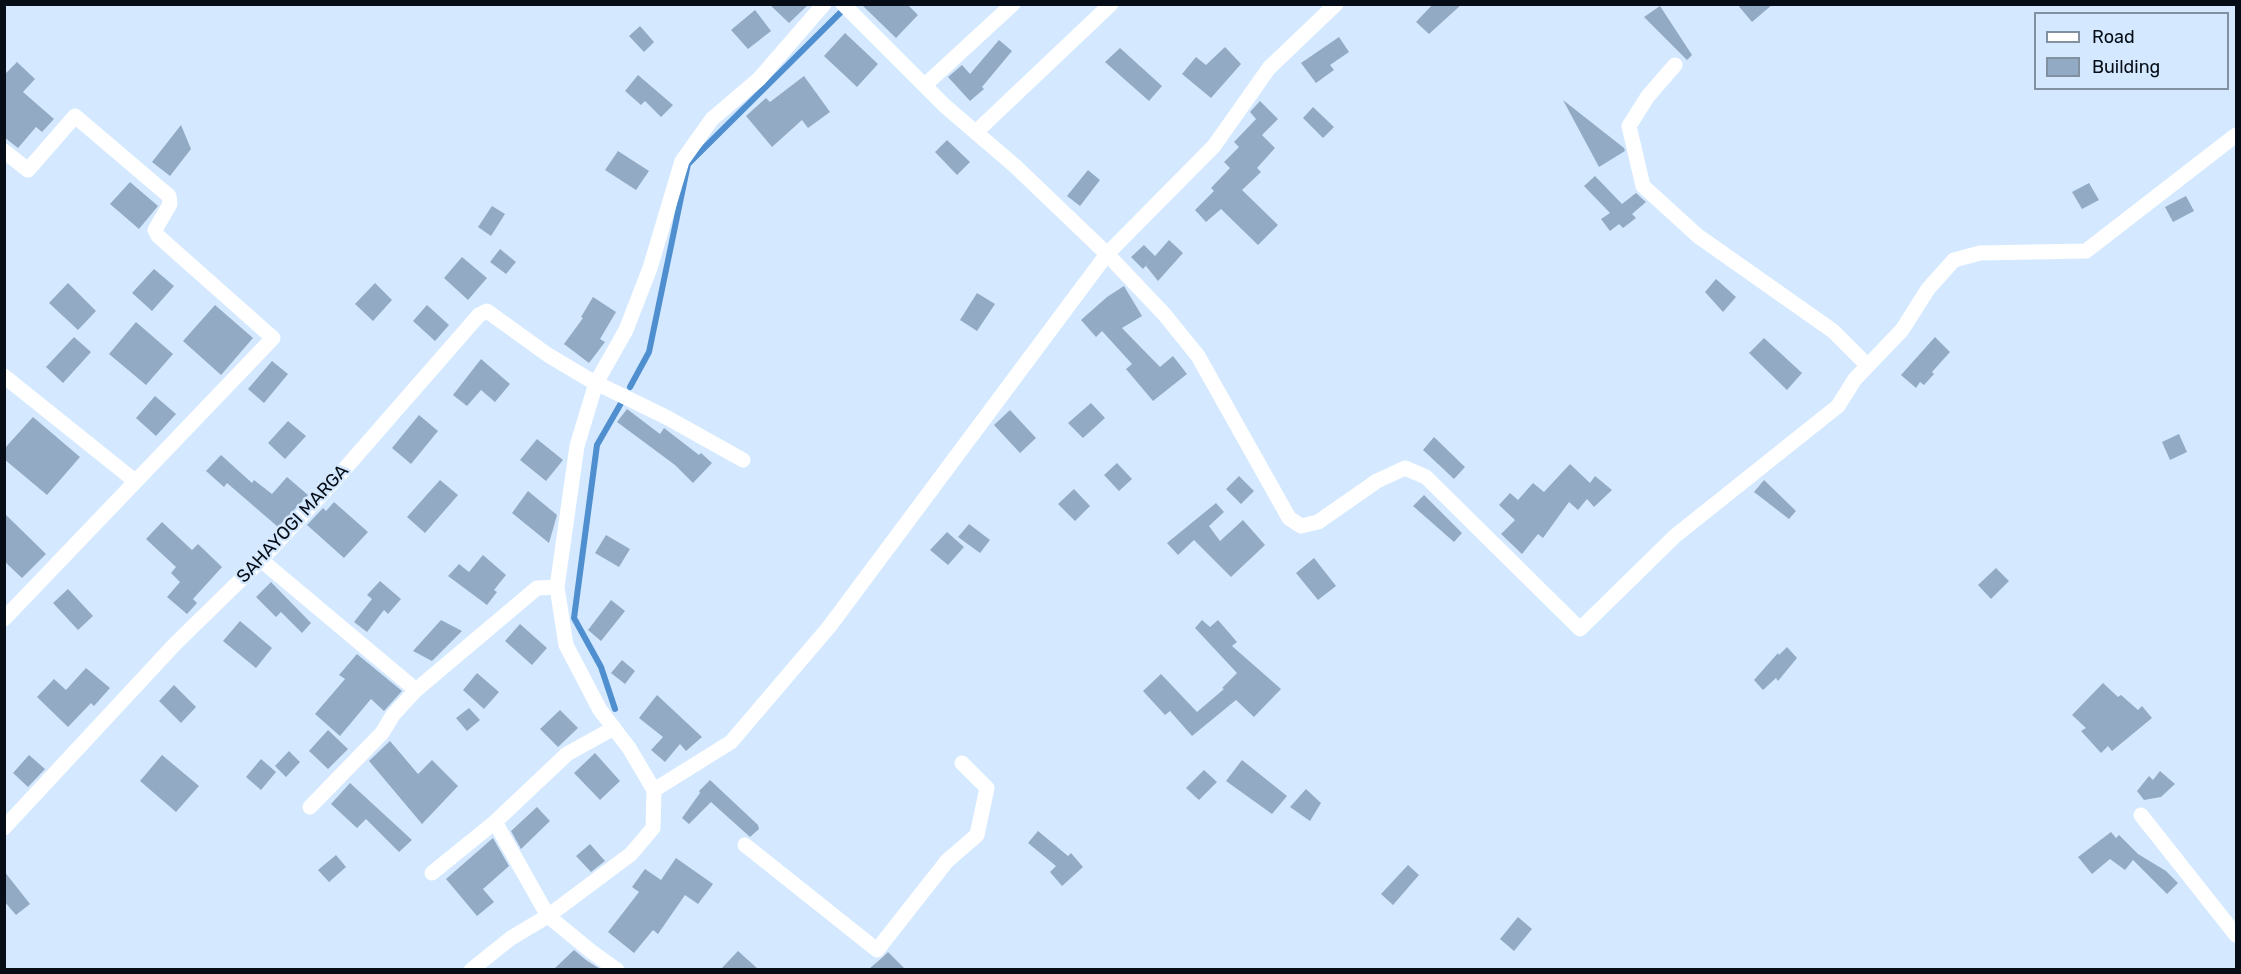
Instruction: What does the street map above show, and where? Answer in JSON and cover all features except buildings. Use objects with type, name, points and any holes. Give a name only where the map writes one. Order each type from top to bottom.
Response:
[{"type":"street","points":[[471,969],[511,938],[548,916],[631,854],[653,828],[654,790],[600,710],[566,645],[557,586],[577,446],[596,383],[626,330],[650,268],[682,161],[712,119],[759,79],[824,4]]},
{"type":"street","points":[[843,4],[925,85],[1107,255],[1164,314],[1198,356],[1288,518],[1301,525],[1318,522],[1377,482],[1405,468],[1426,477],[1580,629],[1676,536],[1838,406],[1867,365],[1902,330],[1928,289],[1954,260],[1980,253],[2086,251],[2236,135]]},
{"type":"street","points":[[925,85],[1013,4]]},
{"type":"street","points":[[976,132],[1111,4]]},
{"type":"street","points":[[654,790],[731,742],[829,627],[1107,255],[1214,146],[1269,68],[1336,4]]},
{"type":"street","points":[[1675,65],[1648,96],[1629,126],[1643,186],[1698,236],[1833,331],[1867,365]]},
{"type":"street","points":[[4,151],[28,170],[75,116],[169,196],[170,204],[155,230],[158,236],[273,338],[4,619]]},
{"type":"street","name":"SAHAYOGI MARGA","points":[[4,828],[174,644],[261,560],[479,315],[488,311],[548,356],[596,383]]},
{"type":"street","points":[[6,383],[135,481]]},
{"type":"street","points":[[596,383],[666,417],[742,460]]},
{"type":"street","points":[[261,560],[416,690]]},
{"type":"street","points":[[310,807],[382,733],[416,690],[537,588],[557,586]]},
{"type":"street","points":[[432,873],[495,822],[567,754],[614,728]]},
{"type":"street","points":[[745,845],[877,950],[947,861],[977,835],[987,788],[962,764]]},
{"type":"street","points":[[2141,815],[2236,935]]},
{"type":"street","points":[[495,822],[548,916],[617,969]]},
{"type":"waterway","points":[[630,387],[649,352],[688,164],[841,12]]},
{"type":"waterway","points":[[615,709],[601,667],[574,618],[597,445],[624,398]]}]
